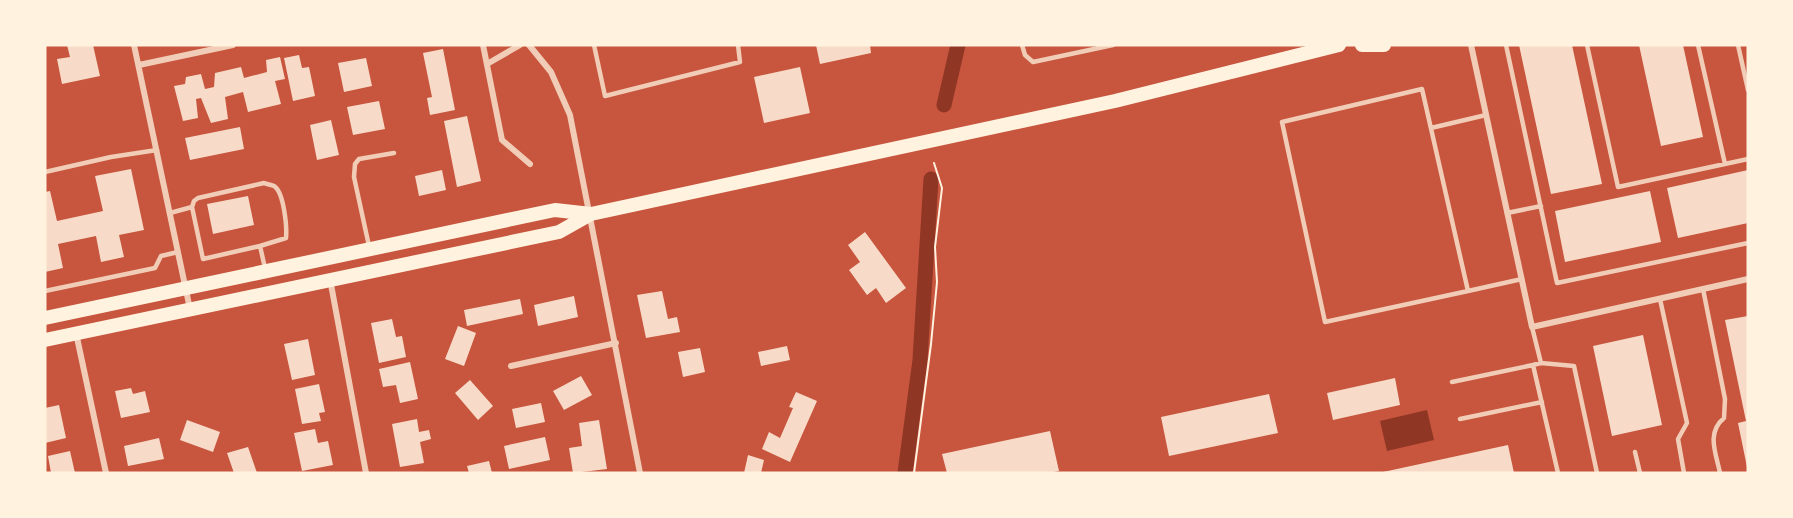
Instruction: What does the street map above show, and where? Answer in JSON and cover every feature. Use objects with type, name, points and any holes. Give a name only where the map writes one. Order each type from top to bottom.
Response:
[{"type":"main road","points":[[45,339],[559,232],[591,214],[1125,99],[1339,45]]},
{"type":"main road","points":[[1362,45],[1384,45]]},
{"type":"main road","points":[[45,318],[555,210],[591,214]]},
{"type":"street","points":[[134,45],[190,309]]},
{"type":"street","points":[[139,65],[233,45]]},
{"type":"street","points":[[483,45],[502,140],[530,164]]},
{"type":"street","points":[[487,64],[520,45]]},
{"type":"street","points":[[529,45],[551,72],[570,115],[640,473]]},
{"type":"street","points":[[1471,45],[1532,327],[1748,279]]},
{"type":"street","points":[[330,279],[366,473]]},
{"type":"street","points":[[76,333],[106,473]]},
{"type":"street","points":[[511,366],[616,343]]},
{"type":"lane","points":[[594,45],[605,96],[740,62],[738,45]]},
{"type":"lane","points":[[1022,45],[1025,54],[1034,62],[1113,45]]},
{"type":"lane","points":[[1506,45],[1557,283],[1748,243]]},
{"type":"lane","points":[[1587,45],[1618,187],[1748,159]]},
{"type":"lane","points":[[1698,45],[1725,164]]},
{"type":"lane","points":[[1738,45],[1748,90]]},
{"type":"lane","points":[[1467,291],[1422,89],[1282,122],[1325,322],[1522,279]]},
{"type":"lane","points":[[1431,128],[1486,115]]},
{"type":"lane","points":[[45,172],[111,157],[157,150]]},
{"type":"lane","points":[[369,249],[354,177],[355,164],[359,159],[393,153]]},
{"type":"lane","points":[[264,183],[273,185],[279,191],[287,227],[286,238],[203,259],[192,207],[198,198],[264,183]]},
{"type":"lane","points":[[1507,213],[1540,206]]},
{"type":"lane","points":[[170,213],[192,207]]},
{"type":"lane","points":[[260,246],[265,271]]},
{"type":"lane","points":[[45,291],[155,268],[161,256],[178,252]]},
{"type":"lane","points":[[1703,289],[1725,399],[1724,418],[1716,425],[1713,432],[1720,473]]},
{"type":"lane","points":[[1660,298],[1687,423],[1678,439],[1684,473]]},
{"type":"lane","points":[[1532,327],[1541,363]]},
{"type":"lane","points":[[1533,364],[1558,473]]},
{"type":"lane","points":[[1452,382],[1533,364],[1574,366],[1597,473]]},
{"type":"lane","points":[[1460,419],[1542,402]]},
{"type":"lane","points":[[1635,452],[1640,473]]},
{"type":"path","points":[[914,473],[937,282],[935,247],[942,188],[934,163]]},
{"type":"shaded area","points":[[1427,410],[1434,440],[1387,451],[1380,421]]},
{"type":"building","points":[[67,45],[93,45],[100,76],[62,84],[57,59],[70,57]]},
{"type":"building","points":[[816,45],[870,45],[871,53],[820,64]]},
{"type":"building","points":[[1519,45],[1572,45],[1602,184],[1551,194]]},
{"type":"building","points":[[1639,45],[1683,45],[1703,137],[1661,146]]},
{"type":"building","points":[[443,49],[455,110],[430,115],[427,98],[432,97],[423,53]]},
{"type":"building","points":[[299,55],[302,68],[309,67],[315,96],[293,101],[284,58]]},
{"type":"building","points":[[280,57],[285,79],[275,81],[281,104],[248,112],[243,92],[225,97],[228,119],[211,123],[201,98],[196,99],[198,118],[183,121],[174,86],[185,84],[186,77],[201,74],[205,89],[214,87],[215,73],[241,67],[244,78],[267,72],[266,60]]},
{"type":"building","points":[[366,58],[372,86],[344,92],[338,63]]},
{"type":"building","points":[[800,67],[810,113],[764,123],[754,77]]},
{"type":"building","points":[[379,101],[385,129],[353,135],[347,107]]},
{"type":"building","points":[[467,116],[481,181],[457,187],[444,121]]},
{"type":"building","points":[[331,120],[339,155],[317,160],[310,125]]},
{"type":"building","points":[[240,127],[244,149],[190,160],[185,138]]},
{"type":"building","points":[[131,169],[144,230],[119,235],[124,257],[101,262],[96,236],[58,244],[63,268],[45,272],[45,192],[50,191],[57,221],[103,211],[95,176]]},
{"type":"building","points":[[442,170],[446,190],[419,196],[415,176]]},
{"type":"building","points":[[1748,170],[1748,223],[1678,238],[1667,188]]},
{"type":"building","points":[[1650,191],[1661,242],[1565,262],[1555,211]]},
{"type":"building","points":[[248,196],[254,225],[213,234],[207,204]]},
{"type":"building","points":[[865,232],[906,288],[886,303],[876,288],[867,295],[849,270],[860,262],[848,245]]},
{"type":"building","points":[[662,291],[668,319],[677,317],[680,332],[646,338],[637,295]]},
{"type":"building","points":[[574,296],[578,317],[538,326],[534,305]]},
{"type":"building","points":[[520,299],[523,314],[467,326],[464,310]]},
{"type":"building","points":[[1748,316],[1747,467],[1738,423],[1746,421],[1725,320]]},
{"type":"building","points":[[392,319],[396,337],[402,336],[406,357],[379,363],[371,323]]},
{"type":"building","points":[[458,326],[476,333],[464,366],[445,359]]},
{"type":"building","points":[[1643,335],[1662,425],[1612,436],[1593,346]]},
{"type":"building","points":[[308,339],[315,375],[292,380],[284,344]]},
{"type":"building","points":[[787,346],[790,360],[761,366],[758,352]]},
{"type":"building","points":[[700,348],[705,372],[683,377],[678,352]]},
{"type":"building","points":[[410,362],[418,399],[400,403],[396,385],[383,387],[379,369]]},
{"type":"building","points":[[581,376],[592,395],[564,410],[553,391]]},
{"type":"building","points":[[1395,378],[1400,405],[1333,420],[1327,393]]},
{"type":"building","points":[[470,380],[493,406],[478,420],[455,393]]},
{"type":"building","points":[[319,384],[325,412],[319,413],[321,421],[302,424],[295,389]]},
{"type":"building","points":[[131,388],[133,394],[145,391],[150,412],[121,418],[115,391]]},
{"type":"building","points":[[796,392],[817,401],[790,462],[762,449],[769,432],[780,438],[793,408],[789,407]]},
{"type":"building","points":[[1269,394],[1278,433],[1169,456],[1161,417]]},
{"type":"building","points":[[541,403],[545,422],[516,428],[512,409]]},
{"type":"building","points":[[59,405],[66,438],[45,443],[45,408]]},
{"type":"building","points":[[417,419],[419,432],[429,430],[431,439],[420,442],[424,463],[400,467],[392,424]]},
{"type":"building","points":[[187,420],[220,432],[213,452],[180,440]]},
{"type":"building","points":[[599,420],[607,469],[573,473],[569,448],[582,446],[579,423]]},
{"type":"building","points":[[315,429],[318,443],[328,441],[333,465],[302,471],[294,433]]},
{"type":"building","points":[[1050,431],[1059,471],[1048,473],[947,473],[942,454]]},
{"type":"building","points":[[545,437],[550,460],[509,469],[504,446]]},
{"type":"building","points":[[159,438],[164,459],[128,466],[124,446]]},
{"type":"building","points":[[1508,445],[1514,473],[1383,473],[1383,472]]},
{"type":"building","points":[[248,447],[257,473],[234,473],[227,453]]},
{"type":"building","points":[[70,451],[75,473],[51,473],[48,456]]},
{"type":"building","points":[[748,455],[764,460],[761,473],[744,473]]},
{"type":"building","points":[[489,461],[492,473],[469,473],[467,466]]},
{"type":"waterway","points":[[944,105],[958,45]]},
{"type":"waterway","points":[[905,473],[920,360],[931,179]]}]
